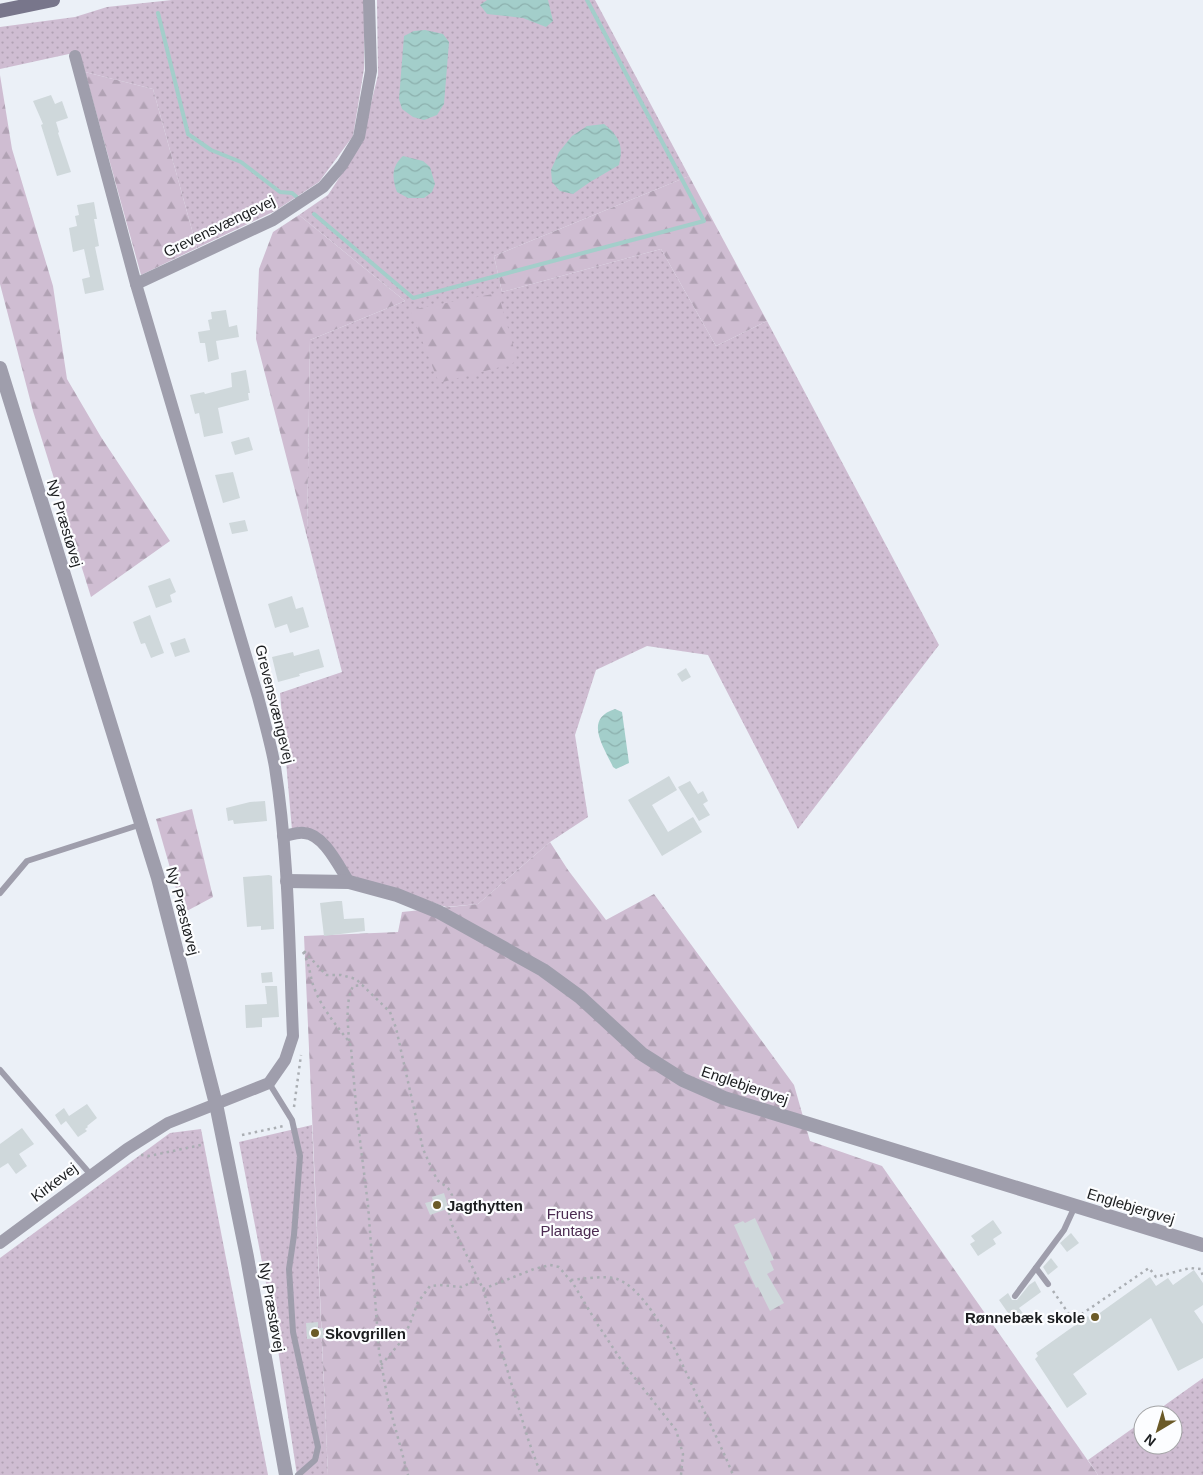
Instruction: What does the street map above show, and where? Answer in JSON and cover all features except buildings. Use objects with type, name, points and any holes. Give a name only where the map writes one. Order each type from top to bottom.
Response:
[{"type":"main road","points":[[0,12],[53,0]]},
{"type":"street","name":"Grevensvængevej","points":[[136,284],[273,220],[323,187],[342,165],[359,137],[371,71],[369,1]]},
{"type":"street","name":"Grevensvængevej","points":[[75,56],[136,284],[258,697],[275,766],[284,836],[293,1036],[286,1060],[269,1083]]},
{"type":"street","name":"Ny Præstøvej","points":[[0,368],[158,878],[216,1104],[247,1257],[286,1475]]},
{"type":"street","points":[[284,836],[305,832],[320,840],[333,856],[349,882]]},
{"type":"street","name":"Englebjergvej","points":[[287,881],[349,882],[397,895],[439,912],[543,970],[580,997],[642,1054],[683,1080],[724,1098],[1203,1245]]},
{"type":"street","points":[[216,1104],[269,1083]]},
{"type":"street","name":"Kirkevej","points":[[0,1242],[127,1148],[168,1123],[216,1104]]},
{"type":"lane","points":[[0,893],[27,861],[142,824]]},
{"type":"lane","points":[[0,1070],[91,1175]]},
{"type":"lane","name":"Ny Præstøvej","points":[[269,1083],[292,1120],[300,1156],[294,1235],[289,1269],[293,1332],[318,1447],[316,1460],[298,1475]]},
{"type":"lane","points":[[1015,1296],[1064,1230],[1074,1206]]},
{"type":"lane","points":[[1036,1268],[1048,1284]]},
{"type":"path","points":[[350,1043],[322,1006],[314,987],[309,963],[299,945],[326,975],[341,975],[356,979],[390,1012],[396,1028],[423,1149],[437,1180],[448,1188],[452,1195],[452,1205],[449,1213],[458,1239],[483,1289],[528,1439],[541,1475]]},
{"type":"path","points":[[363,985],[353,986],[350,993],[348,1006],[350,1043],[368,1205],[373,1289],[382,1365],[388,1401],[408,1475]]},
{"type":"path","points":[[127,1148],[137,1155],[149,1156],[201,1145]]},
{"type":"path","points":[[483,1289],[534,1269],[550,1265],[559,1267],[571,1280],[623,1363],[676,1430],[683,1454],[681,1475]]},
{"type":"path","points":[[1048,1284],[1073,1320],[1149,1268],[1156,1278],[1190,1268],[1201,1269],[1203,1277]]},
{"type":"path","points":[[571,1280],[616,1279],[633,1289],[654,1315],[676,1351],[733,1475]]},
{"type":"path","points":[[382,1365],[409,1326],[418,1302],[430,1286],[461,1286],[478,1280]]},
{"type":"green space","points":[[172,0],[364,0],[364,69],[353,136],[319,182],[275,211],[197,248],[153,89],[85,72],[78,52],[0,69],[0,27],[75,17],[107,7]]},
{"type":"green space","points":[[377,0],[595,0],[689,176],[494,256],[502,292],[661,249],[716,346],[767,321],[939,645],[798,829],[708,655],[647,646],[596,670],[575,735],[588,817],[550,842],[478,904],[446,907],[403,892],[354,879],[325,838],[292,830],[280,693],[342,672],[307,537],[310,340],[405,301],[299,215],[328,195],[361,144],[378,75]]},
{"type":"green space","points":[[85,72],[153,89],[197,248],[141,275]]},
{"type":"green space","points":[[0,75],[12,149],[53,286],[67,379],[101,437],[170,541],[91,597],[33,411],[0,284]]},
{"type":"green space","points":[[689,176],[767,321],[716,346],[661,249],[502,292],[494,256]]},
{"type":"green space","points":[[299,215],[405,301],[310,340],[307,537],[256,339],[259,269],[273,232]]},
{"type":"green space","points":[[498,293],[517,359],[512,364],[439,383],[410,310]]},
{"type":"green space","points":[[192,809],[213,897],[183,913],[156,819]]},
{"type":"green space","name":"Fruens Plantage","points":[[550,842],[568,870],[606,920],[654,894],[794,1085],[810,1141],[882,1166],[1098,1475],[328,1475],[304,936],[398,932],[402,912],[478,904]]},
{"type":"green space","points":[[312,1125],[328,1475],[297,1475],[275,1330],[239,1142]]},
{"type":"green space","points":[[201,1129],[268,1475],[0,1475],[0,1258],[170,1133]]},
{"type":"green space","points":[[1203,1378],[1203,1475],[1098,1475],[1088,1460],[1133,1428],[1133,1455],[1183,1455],[1183,1405],[1165,1405]]},
{"type":"water","points":[[487,0],[548,0],[553,21],[546,27],[523,18],[487,14],[480,5]]},
{"type":"water","points":[[425,30],[443,34],[449,42],[444,104],[437,115],[424,120],[413,117],[402,109],[399,99],[404,36],[414,31]]},
{"type":"water","points":[[604,124],[617,137],[619,142],[621,152],[619,165],[573,194],[560,191],[552,182],[551,170],[559,152],[572,136],[587,126]]},
{"type":"water","points":[[403,156],[423,161],[430,167],[435,184],[432,192],[424,198],[408,198],[397,192],[394,173],[396,164]]},
{"type":"water","points":[[615,709],[622,712],[629,763],[616,769],[613,767],[601,742],[598,726],[600,719],[605,714]]},
{"type":"waterway","points":[[314,214],[413,298],[704,221],[587,0]]},
{"type":"waterway","points":[[158,13],[188,134],[211,150],[241,162],[280,192],[292,193],[298,198]]},
{"type":"place","name":"Jagthytten","points":[[437,1205]]},
{"type":"place","name":"Rønnebæk skole","points":[[1095,1317]]},
{"type":"place","name":"Skovgrillen","points":[[315,1333]]}]
